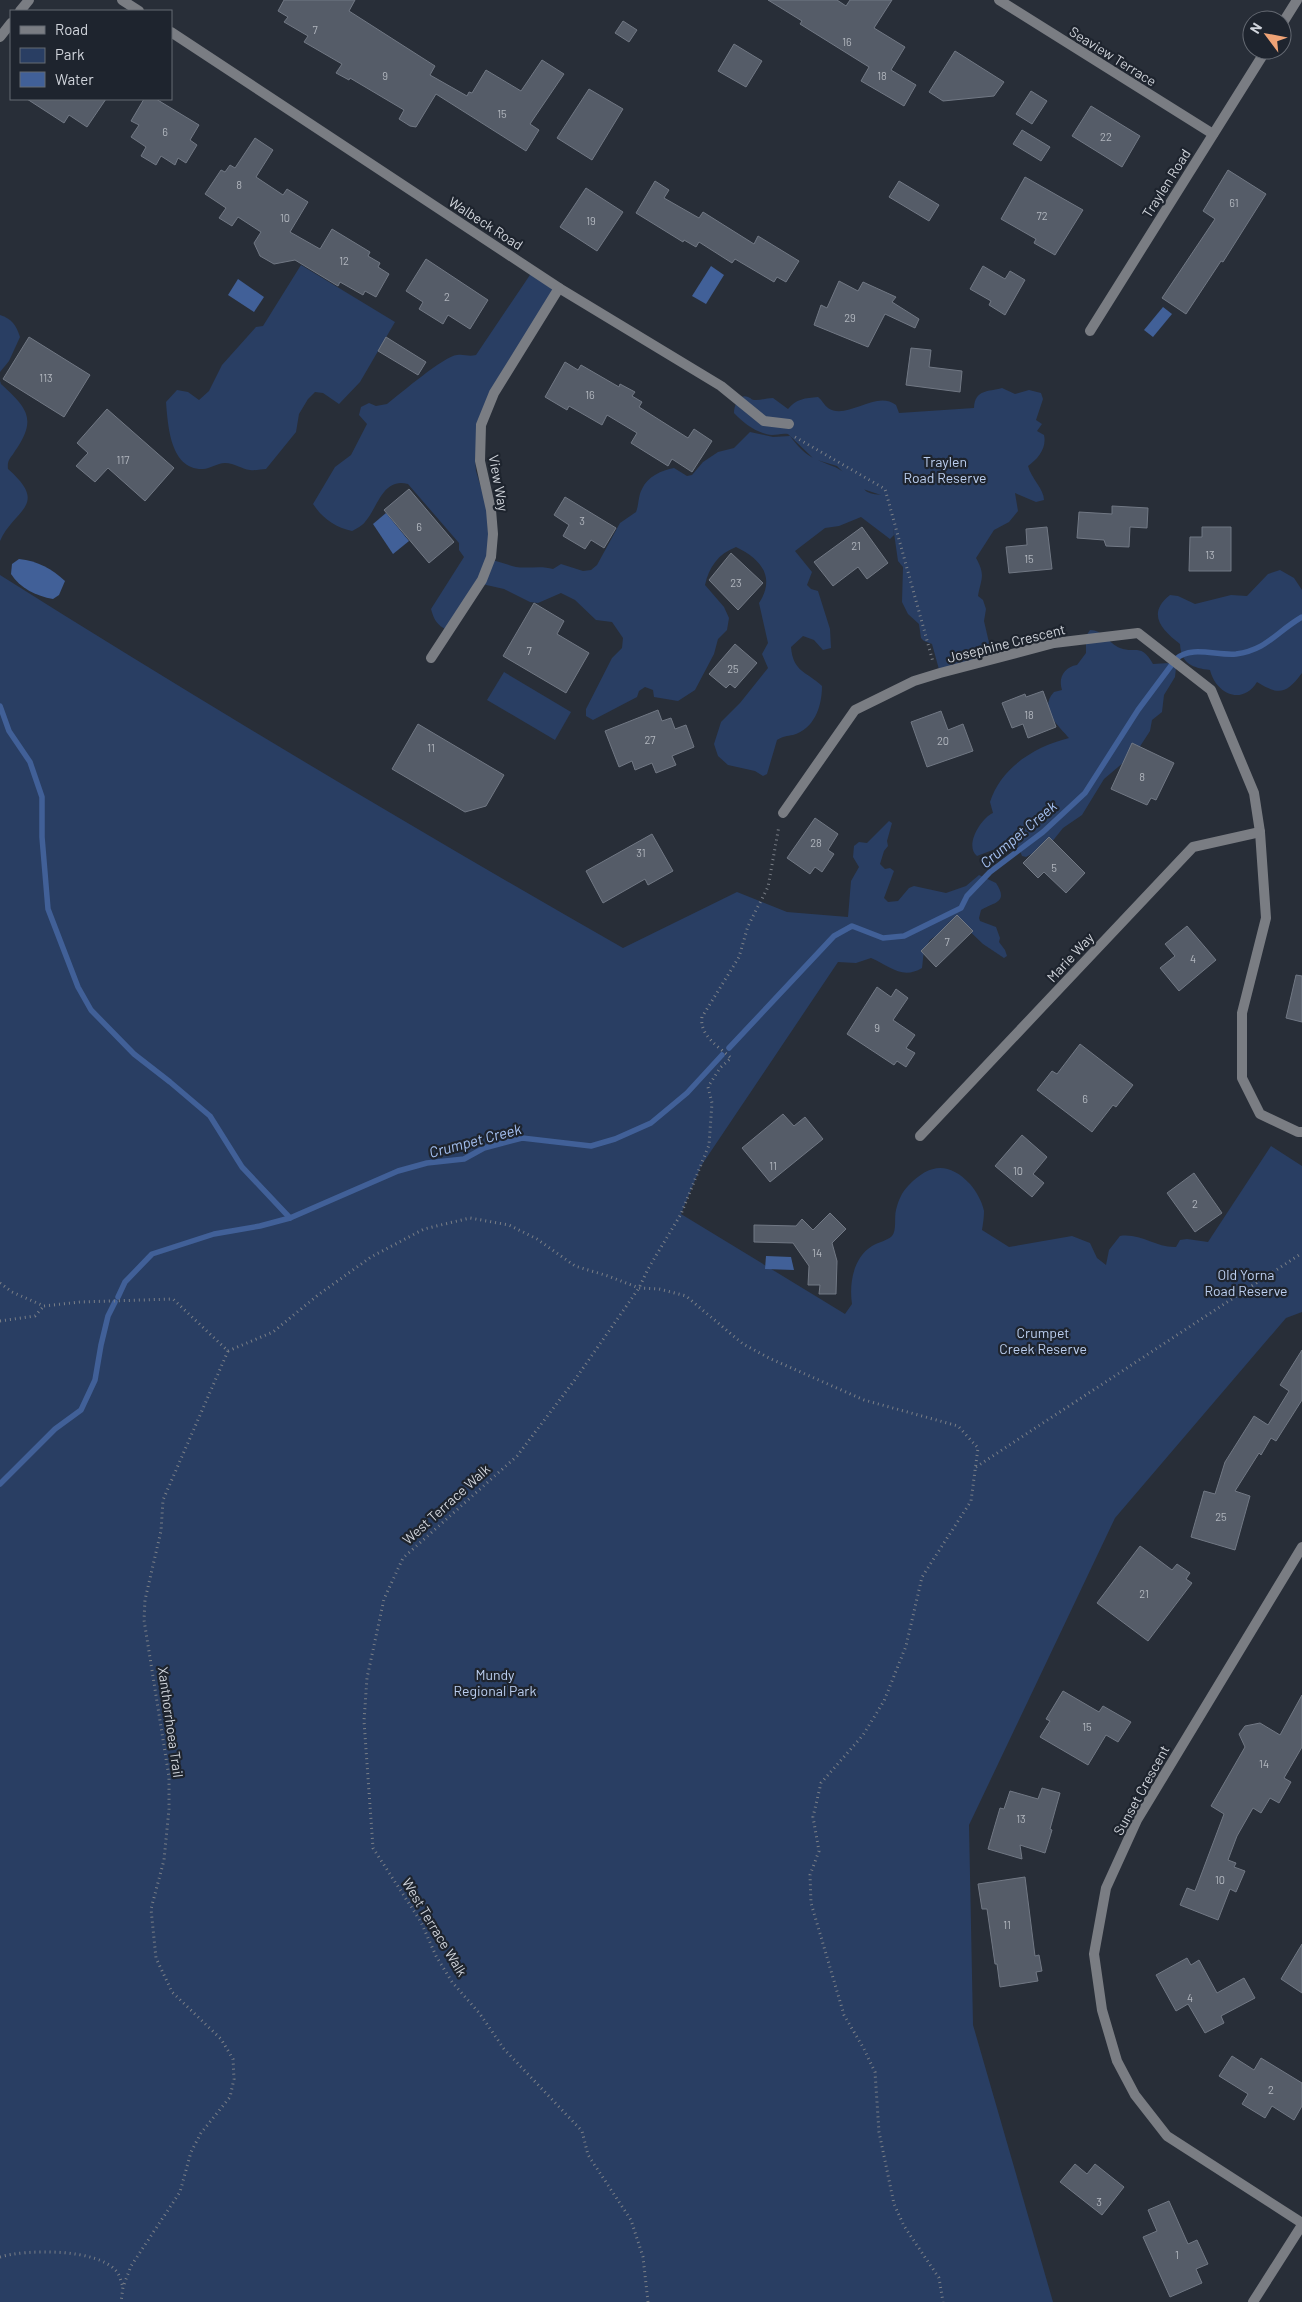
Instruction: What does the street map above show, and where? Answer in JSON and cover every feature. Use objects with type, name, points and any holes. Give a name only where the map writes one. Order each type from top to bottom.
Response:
[{"type":"street","points":[[21,10],[29,0]]},
{"type":"street","points":[[122,0],[137,10]]},
{"type":"street","name":"Seaview Terrace","points":[[998,0],[1213,134]]},
{"type":"street","points":[[0,37],[10,24]]},
{"type":"street","name":"Walbeck Road","points":[[172,33],[559,288],[721,386],[764,421],[789,424]]},
{"type":"street","name":"Traylen Road","points":[[1090,331],[1260,60]]},
{"type":"street","name":"View Way","points":[[431,658],[482,580],[491,557],[493,534],[491,510],[480,460],[481,425],[494,393],[559,288]]},
{"type":"street","name":"Josephine Crescent","points":[[783,813],[855,710],[914,680],[1054,643],[1138,633],[1211,690],[1254,792],[1260,832],[1266,918],[1242,1013],[1242,1078],[1260,1114],[1298,1132],[1302,1132]]},
{"type":"street","name":"Marie Way","points":[[920,1136],[1193,847],[1260,832]]},
{"type":"street","name":"Sunset Crescent","points":[[1302,1547],[1137,1820],[1106,1888],[1094,1954],[1102,2010],[1116,2060],[1135,2095],[1167,2136],[1302,2224]]},
{"type":"street","points":[[1253,2302],[1302,2224]]},
{"type":"path","points":[[789,424],[794,437],[885,489],[936,674]]},
{"type":"path","name":"West Terrace Walk","points":[[648,2302],[643,2257],[631,2220],[588,2156],[582,2131],[504,2049],[480,2014],[452,1982],[436,1956],[421,1922],[373,1848],[364,1721],[367,1678],[384,1599],[403,1558],[517,1456],[574,1381],[639,1288],[648,1268],[672,1230],[691,1191],[709,1145],[712,1103],[708,1087],[730,1057],[706,1034],[702,1028],[702,1017],[739,957],[748,926],[768,887],[772,872],[775,844],[783,813]]},
{"type":"path","points":[[0,1283],[12,1292],[44,1306],[80,1302],[174,1299],[228,1351],[273,1332],[318,1295],[371,1257],[424,1229],[470,1218],[509,1224],[537,1239],[575,1266],[639,1288],[659,1289],[686,1296],[743,1344],[771,1359],[864,1400],[958,1426],[978,1448],[971,1501],[922,1577],[906,1646],[884,1701],[863,1735],[821,1783],[813,1817],[819,1851],[810,1875],[811,1903],[844,2015],[875,2072],[879,2132],[894,2204],[904,2226],[939,2278],[943,2302]]},
{"type":"path","points":[[975,1468],[1302,1253]]},
{"type":"path","points":[[0,1321],[35,1316],[44,1306]]},
{"type":"path","name":"Xanthorrhoea Trail","points":[[121,2302],[123,2288],[131,2266],[180,2192],[191,2152],[201,2133],[230,2097],[234,2079],[233,2059],[221,2039],[172,1992],[156,1958],[151,1909],[164,1860],[169,1809],[169,1777],[144,1620],[145,1600],[161,1531],[163,1500],[228,1351]]},
{"type":"path","points":[[0,2257],[34,2251],[59,2252],[106,2262],[118,2273],[123,2288]]},
{"type":"green space","points":[[301,265],[395,322],[360,382],[339,404],[323,393],[315,392],[308,399],[299,414],[296,432],[266,469],[250,470],[225,463],[206,469],[192,467],[177,454],[173,444],[166,402],[177,390],[188,392],[199,400],[209,391],[222,365],[256,327],[263,326]]},
{"type":"green space","points":[[532,272],[556,289],[492,388],[475,458],[476,471],[487,507],[489,556],[480,579],[447,630],[436,622],[431,609],[464,557],[459,550],[459,543],[408,484],[400,483],[387,489],[365,522],[352,531],[330,522],[313,504],[335,467],[351,455],[367,424],[359,415],[361,407],[369,403],[376,406],[387,404],[411,384],[451,357],[457,355],[476,355]]},
{"type":"green space","points":[[0,315],[8,318],[13,323],[20,337],[9,361],[0,372]]},
{"type":"green space","points":[[0,381],[18,401],[26,415],[26,431],[9,460],[8,469],[20,481],[26,491],[28,500],[0,541]]},
{"type":"green space","name":"Traylen Road Reserve","points":[[1002,388],[1015,394],[1029,390],[1041,393],[1043,399],[1036,420],[1042,424],[1037,431],[1044,435],[1043,449],[1038,457],[1028,466],[1042,492],[1044,500],[1036,502],[1015,493],[1018,511],[1009,522],[994,530],[976,558],[982,573],[978,596],[983,600],[986,609],[984,621],[993,660],[940,673],[932,644],[921,638],[919,624],[908,614],[902,602],[903,567],[898,561],[893,526],[894,535],[890,539],[861,517],[839,526],[825,528],[795,551],[812,572],[807,585],[811,589],[818,591],[830,629],[831,648],[823,650],[814,640],[803,636],[791,647],[794,662],[797,666],[822,686],[820,702],[815,716],[806,728],[777,740],[767,774],[763,776],[755,771],[728,765],[718,756],[714,744],[721,722],[740,703],[768,668],[762,654],[768,643],[759,603],[764,594],[766,577],[759,563],[753,557],[736,547],[719,557],[707,578],[705,585],[724,607],[729,618],[727,630],[718,639],[714,654],[695,690],[678,701],[654,697],[653,690],[645,687],[639,691],[637,697],[593,720],[586,716],[586,709],[612,658],[622,648],[623,638],[612,622],[596,620],[575,600],[561,593],[538,603],[530,602],[504,589],[482,584],[492,560],[516,567],[544,567],[553,569],[561,564],[583,571],[591,570],[597,565],[620,523],[636,512],[641,492],[647,481],[660,472],[674,468],[687,476],[692,475],[703,462],[718,452],[734,448],[750,432],[773,437],[790,436],[805,453],[812,457],[788,434],[767,434],[756,430],[742,421],[734,413],[738,400],[745,396],[752,400],[773,398],[788,409],[794,403],[801,400],[818,397],[828,408],[836,411],[853,409],[871,402],[888,401],[896,405],[899,413],[974,408],[977,397],[980,394]],"holes":[[[818,460],[837,466],[842,471],[835,467]],[[864,489],[881,495],[867,492]]]},
{"type":"green space","points":[[1280,570],[1294,578],[1302,590],[1302,673],[1291,686],[1281,691],[1276,691],[1257,682],[1244,694],[1230,694],[1218,685],[1210,670],[1193,666],[1185,660],[1180,644],[1167,633],[1159,621],[1159,609],[1170,595],[1178,596],[1195,604],[1231,595],[1247,596],[1268,574]]},
{"type":"green space","name":"Mundy Regional Park","points":[[0,575],[310,765],[623,948],[737,892],[787,912],[848,917],[851,881],[859,867],[853,857],[854,846],[859,842],[867,843],[889,821],[892,823],[887,841],[888,846],[884,851],[880,864],[885,869],[890,868],[894,871],[884,898],[888,902],[898,901],[909,888],[914,886],[946,893],[966,886],[979,875],[996,883],[1000,890],[1000,898],[995,903],[981,910],[979,918],[980,921],[996,927],[1000,938],[999,942],[1007,956],[1004,958],[983,944],[961,923],[955,920],[949,922],[940,933],[930,940],[924,950],[922,968],[915,971],[902,972],[871,958],[856,963],[838,962],[701,1166],[681,1214],[845,1314],[852,1304],[852,1280],[860,1257],[872,1246],[892,1236],[896,1210],[902,1194],[923,1173],[931,1170],[946,1169],[962,1177],[970,1184],[983,1207],[982,1230],[1009,1247],[1072,1236],[1090,1243],[1097,1258],[1106,1265],[1109,1250],[1120,1236],[1135,1237],[1169,1247],[1176,1247],[1180,1240],[1187,1239],[1208,1242],[1271,1146],[1302,1166],[1302,1312],[1286,1318],[1115,1518],[969,1825],[973,2025],[1053,2302],[0,2302]]},
{"type":"green space","points":[[1090,630],[1102,634],[1120,648],[1138,650],[1145,653],[1153,664],[1169,663],[1176,668],[1175,677],[1164,695],[1162,712],[1152,720],[1150,731],[1137,751],[1104,779],[1082,815],[1063,828],[1051,843],[1026,857],[1022,856],[1016,841],[977,856],[973,851],[973,839],[979,826],[993,813],[990,802],[1002,778],[1011,768],[1032,753],[1044,746],[1069,738],[1052,717],[1048,705],[1054,692],[1062,690],[1061,681],[1065,671],[1077,665],[1086,653],[1086,636]]},
{"type":"green space","points":[[504,672],[571,712],[555,740],[487,700]]},
{"type":"water","points":[[711,266],[724,275],[706,304],[692,296]]},
{"type":"water","points":[[238,279],[264,297],[254,312],[228,295]]},
{"type":"water","points":[[1163,307],[1172,314],[1153,337],[1144,330]]},
{"type":"water","points":[[386,513],[409,541],[393,554],[373,524]]},
{"type":"water","points":[[19,559],[44,566],[65,581],[59,595],[53,599],[47,598],[29,591],[19,583],[11,574],[12,564]]},
{"type":"water","points":[[766,1256],[791,1257],[794,1270],[765,1269]]},
{"type":"building","points":[[284,0],[355,0],[349,11],[435,66],[430,75],[467,96],[469,92],[472,93],[486,70],[521,91],[542,60],[564,74],[530,124],[539,130],[526,151],[436,94],[416,127],[410,126],[399,119],[404,110],[350,78],[349,80],[336,73],[342,64],[304,42],[308,36],[284,22],[288,17],[278,11]]},
{"type":"building","points":[[768,0],[837,0],[846,6],[850,0],[892,0],[874,28],[905,47],[891,70],[916,85],[904,106],[861,81],[869,67],[800,24],[802,21]]},
{"type":"building","points":[[623,21],[637,30],[629,42],[615,33]]},
{"type":"building","points":[[734,44],[762,61],[746,87],[718,71]]},
{"type":"building","points":[[955,51],[1004,82],[994,96],[943,101],[929,92]]},
{"type":"building","points":[[589,89],[623,109],[592,160],[557,138]]},
{"type":"building","points":[[1031,91],[1047,101],[1032,124],[1016,114]]},
{"type":"building","points":[[29,100],[105,100],[87,127],[69,115],[64,123]]},
{"type":"building","points":[[143,100],[158,100],[199,125],[190,140],[197,145],[186,163],[178,158],[175,165],[161,156],[156,165],[141,156],[146,147],[131,137],[139,125],[131,121]]},
{"type":"building","points":[[1091,106],[1140,136],[1122,167],[1072,136]]},
{"type":"building","points":[[1022,130],[1050,147],[1041,161],[1013,144]]},
{"type":"building","points":[[255,138],[273,150],[256,177],[283,195],[287,189],[308,202],[290,232],[320,249],[332,229],[370,252],[368,256],[380,263],[378,267],[389,274],[376,297],[365,291],[363,295],[340,282],[338,286],[295,260],[274,264],[260,256],[254,243],[261,232],[238,217],[232,226],[219,218],[226,208],[205,194],[221,170],[225,172],[230,165],[235,168]]},
{"type":"building","points":[[1228,170],[1266,194],[1223,262],[1221,261],[1186,314],[1162,298],[1215,219],[1203,211]]},
{"type":"building","points":[[1025,177],[1083,210],[1055,255],[1034,243],[1036,239],[1001,219]]},
{"type":"building","points":[[655,181],[669,190],[664,198],[699,218],[703,212],[754,244],[758,236],[799,261],[786,282],[777,277],[774,282],[735,259],[732,263],[699,242],[696,247],[684,240],[683,242],[636,213]]},
{"type":"building","points":[[899,181],[939,205],[929,221],[889,197]]},
{"type":"building","points":[[586,188],[623,212],[597,251],[560,227]]},
{"type":"building","points":[[426,259],[488,300],[470,329],[448,315],[443,324],[419,309],[423,302],[406,291]]},
{"type":"building","points":[[983,266],[1005,279],[1010,271],[1025,280],[1005,315],[989,305],[991,301],[970,289]]},
{"type":"building","points":[[839,281],[858,291],[863,282],[896,297],[892,302],[919,319],[915,328],[885,314],[868,347],[814,325],[821,305],[827,308]]},
{"type":"building","points":[[29,337],[90,375],[64,417],[3,379]]},
{"type":"building","points":[[386,337],[426,362],[418,375],[378,351]]},
{"type":"building","points":[[911,348],[931,350],[929,367],[962,371],[960,392],[906,385]]},
{"type":"building","points":[[565,362],[578,370],[581,365],[619,387],[620,384],[635,392],[632,396],[642,402],[639,407],[688,438],[694,429],[712,441],[692,472],[672,459],[668,466],[631,443],[637,433],[607,415],[602,425],[569,406],[567,410],[545,397]]},
{"type":"building","points":[[107,409],[174,468],[145,501],[108,468],[95,482],[76,466],[88,453],[77,443]]},
{"type":"building","points":[[409,489],[454,542],[429,563],[384,510]]},
{"type":"building","points":[[565,497],[616,528],[604,548],[591,540],[585,549],[563,536],[569,525],[554,515]]},
{"type":"building","points":[[1112,506],[1148,508],[1147,528],[1130,527],[1129,547],[1106,546],[1104,540],[1077,538],[1079,512],[1112,514]]},
{"type":"building","points":[[862,527],[888,563],[867,579],[858,567],[833,586],[814,562]]},
{"type":"building","points":[[1047,527],[1052,569],[1009,573],[1006,547],[1027,545],[1026,529]]},
{"type":"building","points":[[1202,527],[1231,527],[1231,571],[1189,571],[1190,537],[1202,537]]},
{"type":"building","points":[[731,553],[763,583],[738,610],[709,580]]},
{"type":"building","points":[[534,603],[564,621],[557,634],[589,653],[566,693],[503,656]]},
{"type":"building","points":[[735,644],[757,663],[735,688],[730,684],[726,688],[709,674]]},
{"type":"building","points":[[1043,691],[1056,727],[1028,738],[1023,724],[1012,728],[1002,703],[1025,694],[1026,697]]},
{"type":"building","points":[[658,710],[662,721],[671,718],[675,729],[686,725],[694,747],[672,756],[676,765],[656,773],[652,763],[635,770],[632,761],[619,767],[605,731]]},
{"type":"building","points":[[941,711],[948,730],[963,724],[973,751],[927,767],[911,722]]},
{"type":"building","points":[[418,724],[504,775],[486,806],[465,812],[392,769]]},
{"type":"building","points":[[1132,743],[1174,763],[1156,800],[1151,798],[1147,805],[1111,789]]},
{"type":"building","points":[[815,818],[838,834],[828,850],[834,854],[822,872],[815,867],[810,874],[787,858]]},
{"type":"building","points":[[652,834],[673,871],[648,885],[645,879],[603,903],[586,871]]},
{"type":"building","points":[[1049,837],[1085,873],[1066,893],[1044,872],[1038,878],[1023,863]]},
{"type":"building","points":[[957,915],[973,931],[936,967],[921,951]]},
{"type":"building","points":[[1187,926],[1216,960],[1179,991],[1160,968],[1175,956],[1165,944]]},
{"type":"building","points":[[1296,975],[1302,976],[1302,1022],[1286,1018]]},
{"type":"building","points":[[877,987],[891,997],[896,989],[908,998],[893,1020],[915,1035],[906,1048],[915,1053],[906,1067],[897,1061],[894,1065],[847,1034]]},
{"type":"building","points":[[1080,1044],[1133,1085],[1116,1107],[1113,1105],[1092,1132],[1037,1090],[1052,1071],[1057,1074]]},
{"type":"building","points":[[783,1114],[794,1126],[805,1117],[823,1139],[770,1182],[742,1148]]},
{"type":"building","points":[[1022,1135],[1047,1157],[1033,1174],[1044,1183],[1032,1197],[995,1166]]},
{"type":"building","points":[[1194,1173],[1222,1213],[1195,1232],[1167,1193]]},
{"type":"building","points":[[830,1213],[846,1229],[832,1243],[837,1261],[836,1294],[819,1294],[820,1285],[808,1285],[809,1266],[793,1243],[754,1242],[754,1225],[796,1226],[802,1219],[813,1230]]},
{"type":"building","points":[[1302,1350],[1302,1400],[1276,1441],[1271,1438],[1235,1491],[1250,1496],[1235,1550],[1191,1537],[1204,1491],[1215,1494],[1225,1462],[1254,1416],[1268,1425],[1289,1391],[1280,1385]]},
{"type":"building","points":[[1140,1546],[1172,1570],[1177,1564],[1190,1573],[1186,1579],[1192,1583],[1148,1641],[1097,1603]]},
{"type":"building","points":[[1063,1691],[1099,1712],[1103,1706],[1131,1722],[1118,1742],[1106,1735],[1088,1765],[1040,1737],[1050,1721],[1046,1719]]},
{"type":"building","points":[[1302,1695],[1302,1747],[1284,1778],[1291,1782],[1279,1803],[1270,1798],[1261,1813],[1253,1808],[1237,1836],[1228,1860],[1236,1863],[1234,1867],[1245,1871],[1236,1892],[1230,1889],[1218,1920],[1180,1905],[1187,1888],[1195,1891],[1224,1814],[1211,1806],[1245,1747],[1239,1734],[1245,1726],[1260,1723],[1280,1735]]},
{"type":"building","points":[[1042,1788],[1060,1793],[1045,1853],[1020,1845],[1022,1859],[988,1849],[1000,1808],[1004,1809],[1010,1791],[1038,1799]]},
{"type":"building","points":[[1025,1877],[1035,1956],[1039,1955],[1042,1971],[1036,1972],[1038,1981],[1000,1987],[987,1909],[982,1909],[978,1884]]},
{"type":"building","points":[[1302,1944],[1302,1993],[1281,1979]]},
{"type":"building","points":[[1187,1958],[1191,1965],[1199,1960],[1217,1993],[1244,1978],[1255,1998],[1221,2016],[1224,2023],[1205,2033],[1188,2004],[1176,2011],[1156,1975]]},
{"type":"building","points":[[1232,2056],[1254,2070],[1261,2058],[1302,2083],[1302,2106],[1294,2120],[1272,2106],[1265,2118],[1242,2104],[1248,2094],[1219,2076]]},
{"type":"building","points":[[1075,2164],[1087,2174],[1095,2164],[1124,2187],[1102,2215],[1060,2182]]},
{"type":"building","points":[[1169,2201],[1188,2244],[1197,2240],[1208,2264],[1196,2269],[1202,2283],[1170,2297],[1143,2237],[1157,2231],[1148,2210]]},
{"type":"waterway","name":"Crumpet Creek","points":[[1176,659],[1182,655],[1197,652],[1229,654],[1247,652],[1271,640],[1302,617]]},
{"type":"waterway","name":"Crumpet Creek","points":[[729,1048],[834,936],[852,926],[883,938],[904,936],[961,908],[967,896],[990,872],[1043,832],[1085,793],[1138,710],[1173,663]]},
{"type":"waterway","points":[[0,706],[9,731],[30,762],[42,797],[42,837],[48,909],[78,987],[91,1010],[134,1054],[210,1116],[242,1167],[290,1218]]},
{"type":"waterway","name":"Crumpet Creek","points":[[118,1297],[125,1282],[152,1254],[214,1234],[260,1226],[290,1218],[398,1171],[427,1163],[464,1159],[484,1148],[522,1138],[591,1146],[615,1139],[651,1123],[687,1093],[722,1055]]},
{"type":"waterway","name":"Crumpet Creek","points":[[0,1484],[55,1429],[81,1410],[95,1380],[108,1316],[115,1302]]},
{"type":"park label","name":"Old Yorna Road Reserve","points":[[1246,1282]]},
{"type":"park label","name":"Crumpet Creek Reserve","points":[[1043,1340]]}]
